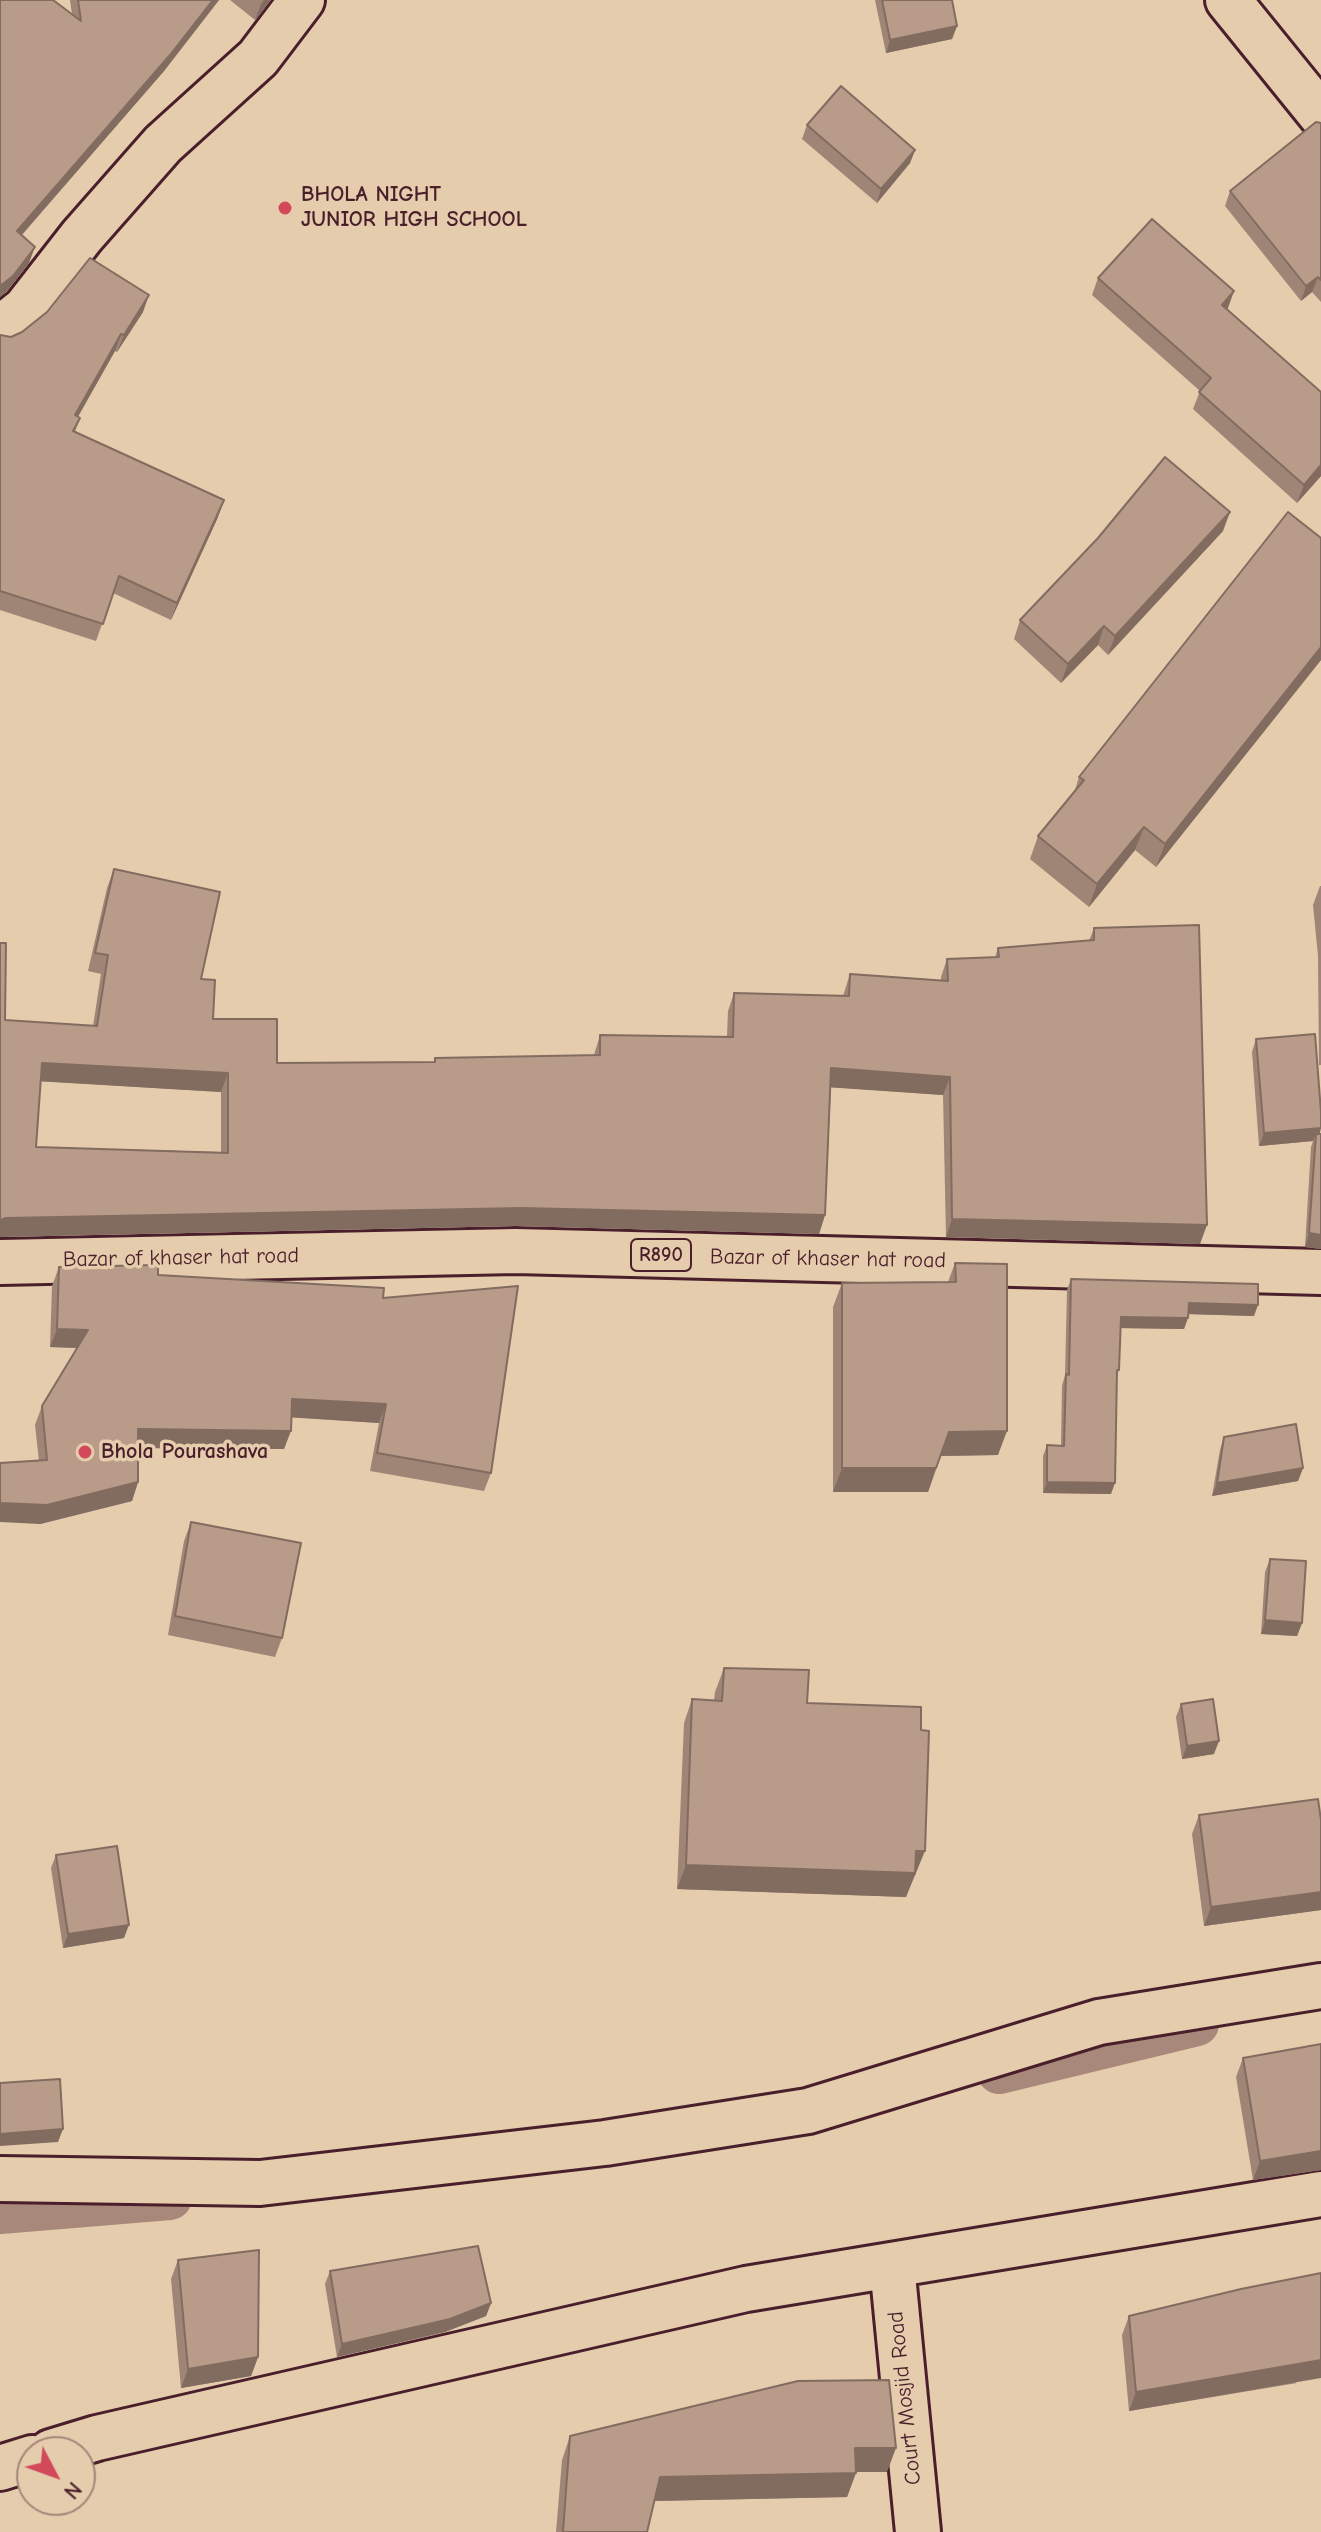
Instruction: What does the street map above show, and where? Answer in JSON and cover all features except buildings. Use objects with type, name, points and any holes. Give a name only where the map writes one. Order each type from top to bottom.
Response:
[{"type":"street","points":[[0,329],[25,309],[82,236],[163,144],[258,58],[302,0]]},
{"type":"street","points":[[1228,0],[1321,115]]},
{"type":"street","name":"Bazar of khaser hat road","points":[[0,1262],[516,1251],[1321,1272]]},
{"type":"street","points":[[0,2179],[260,2183],[605,2143],[808,2111],[1099,2022],[1321,1986]]},
{"type":"street","points":[[96,2439],[746,2289],[1321,2194]]},
{"type":"street","name":"Court Mosjid Road","points":[[892,2265],[918,2532]]},
{"type":"waterway","points":[[999,2072],[1197,2024]]},
{"type":"waterway","points":[[0,2212],[170,2198]]},
{"type":"place","name":"BHOLA NIGHT JUNIOR HIGH SCHOOL","points":[[285,208]]},
{"type":"place","name":"Bhola Pourashava","points":[[85,1452]]}]
